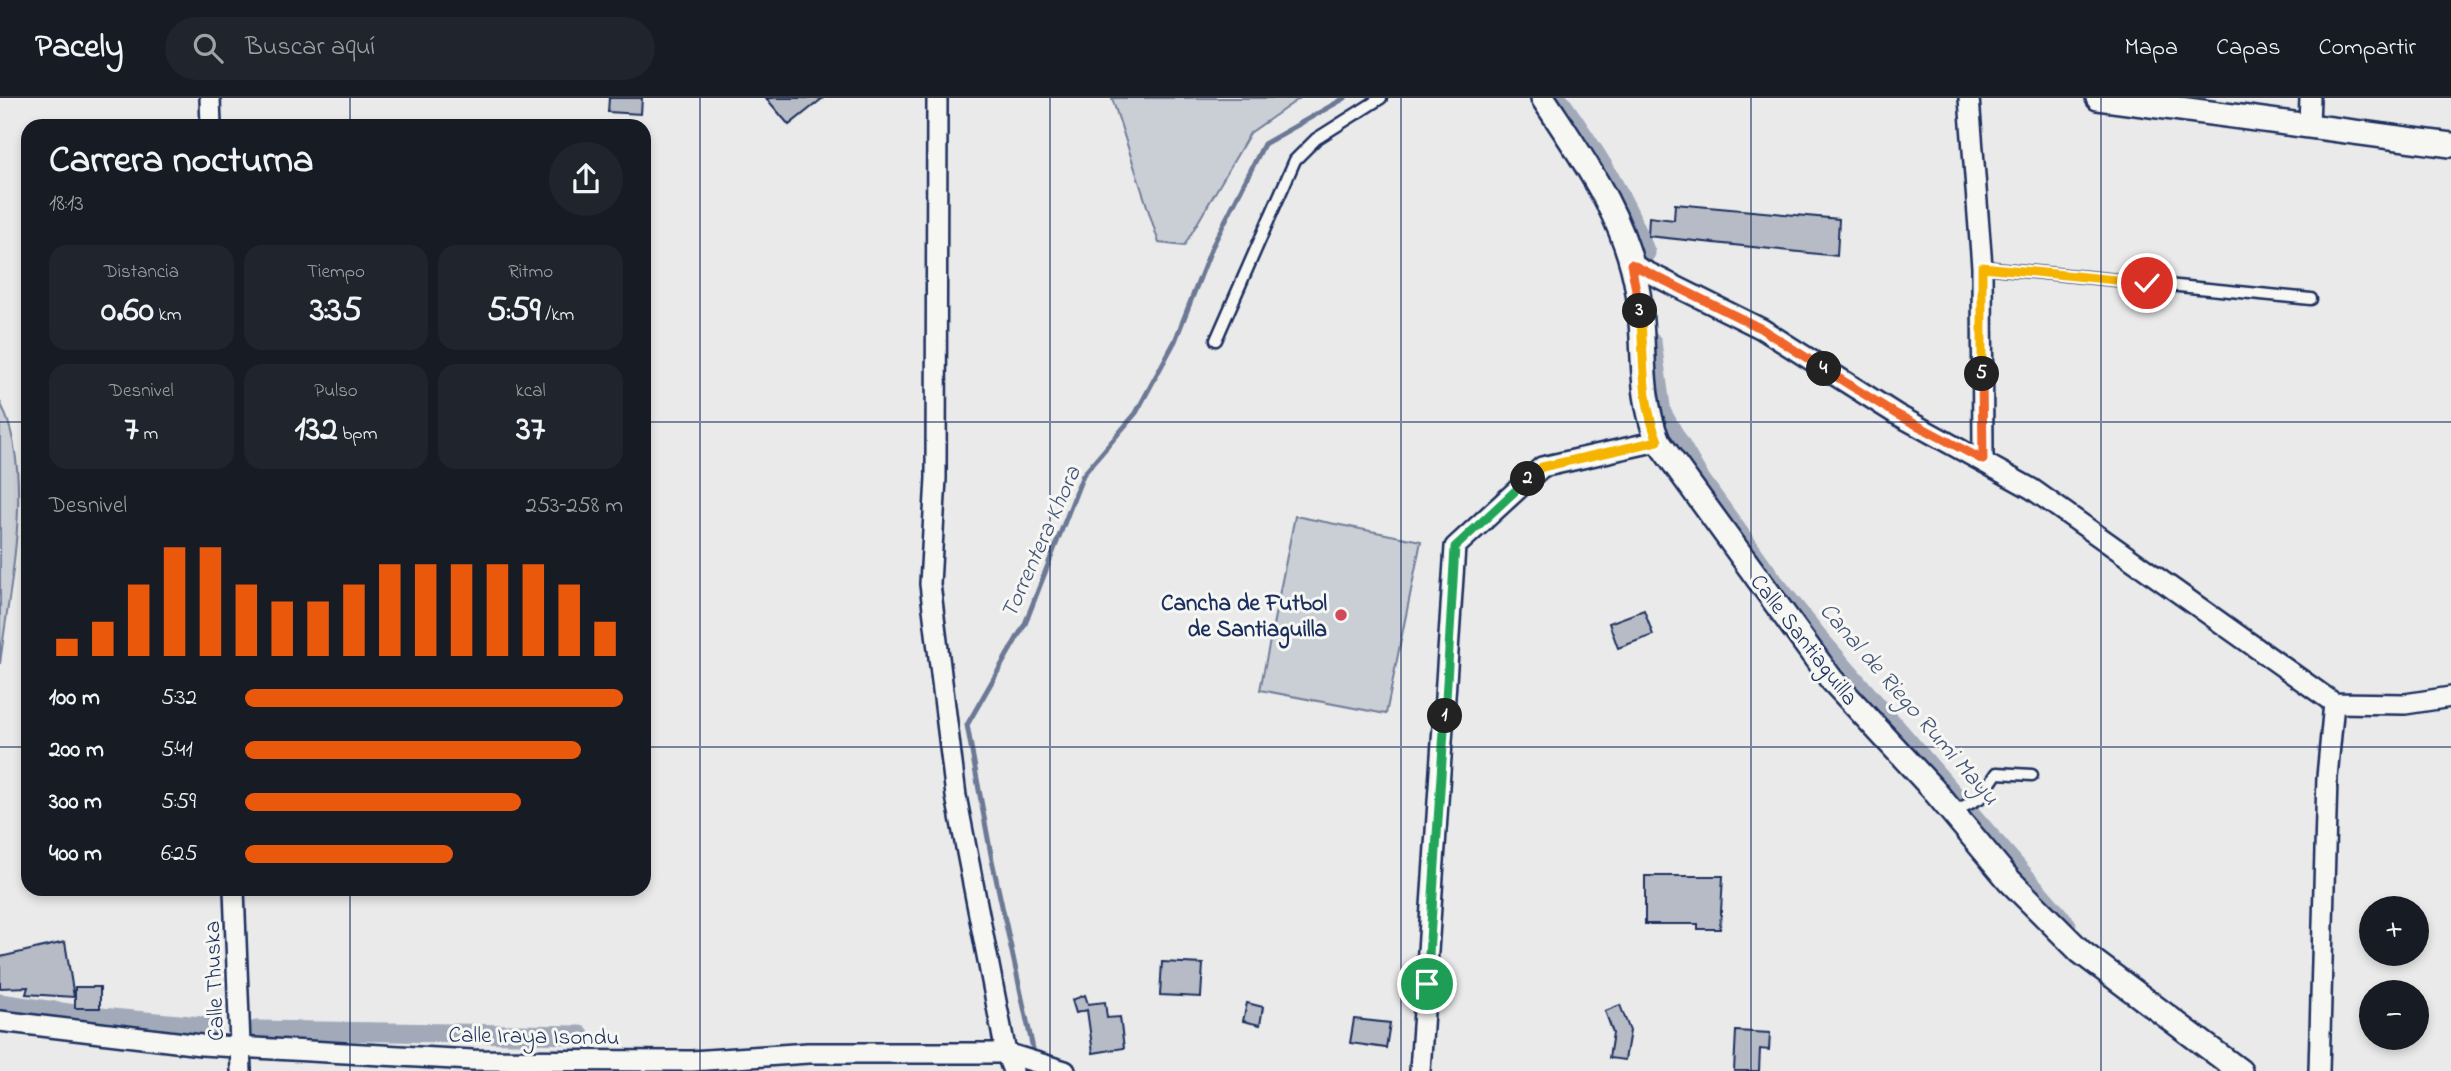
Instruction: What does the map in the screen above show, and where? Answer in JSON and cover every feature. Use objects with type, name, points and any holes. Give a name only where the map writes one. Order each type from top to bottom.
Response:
[{"type":"street","points":[[210,98],[211,119]]},
{"type":"street","points":[[937,98],[936,478],[930,584],[956,796],[1015,1061]]},
{"type":"street","name":"Calle Santiaguilla","points":[[1542,98],[1608,201],[1631,264],[1641,316],[1644,396],[1648,418],[1658,441],[1831,679],[1953,812],[2009,880],[2081,953],[2240,1071]]},
{"type":"street","points":[[1969,98],[1982,267],[1983,460]]},
{"type":"street","points":[[2098,98],[2451,145]]},
{"type":"street","points":[[2309,124],[2310,98]]},
{"type":"street","points":[[1631,264],[1762,329],[1896,414],[2032,489],[2334,703],[2405,704],[2451,697]]},
{"type":"street","points":[[1420,1071],[1455,547],[1542,467],[1658,441]]},
{"type":"street","points":[[2319,1071],[2327,777],[2334,703]]},
{"type":"street","name":"Calle Thuska","points":[[234,896],[241,1071]]},
{"type":"street","name":"Calle Iraya Isondu","points":[[0,1021],[201,1045],[580,1066],[808,1053],[1015,1061],[1058,1069]]},
{"type":"lane","points":[[1216,340],[1295,160],[1316,139],[1381,98]]},
{"type":"lane","points":[[1982,267],[2311,299]]},
{"type":"lane","points":[[1953,812],[1980,798],[1997,773],[2032,775]]},
{"type":"shaded area","points":[[1112,98],[1300,98],[1250,133],[1184,246],[1159,243]]},
{"type":"shaded area","points":[[0,402],[11,430],[18,496],[17,531],[0,664]]},
{"type":"shaded area","name":"Cancha de Futbol de Santiaguilla","points":[[1295,516],[1421,541],[1386,714],[1260,690]]},
{"type":"building","points":[[609,98],[642,98],[641,114],[608,112]]},
{"type":"building","points":[[766,98],[823,98],[789,125]]},
{"type":"building","points":[[1675,204],[1839,219],[1837,256],[1648,236],[1649,217],[1674,220]]},
{"type":"building","points":[[1644,610],[1653,635],[1618,648],[1609,623]]},
{"type":"building","points":[[1645,876],[1723,876],[1720,929],[1698,929],[1698,924],[1645,924]]},
{"type":"building","points":[[65,942],[74,997],[26,994],[28,987],[0,988],[0,957]]},
{"type":"building","points":[[1162,962],[1203,964],[1201,997],[1160,995]]},
{"type":"building","points":[[75,987],[100,987],[100,1008],[75,1008]]},
{"type":"building","points":[[1085,995],[1088,1004],[1105,1002],[1107,1018],[1120,1017],[1124,1048],[1093,1053],[1087,1010],[1076,1013],[1072,1000]]},
{"type":"building","points":[[1247,1003],[1263,1007],[1260,1025],[1243,1021]]},
{"type":"building","points":[[1620,1005],[1630,1031],[1625,1060],[1609,1058],[1613,1033],[1605,1011]]},
{"type":"building","points":[[1354,1019],[1390,1023],[1386,1048],[1350,1043]]},
{"type":"building","points":[[1736,1031],[1770,1033],[1769,1050],[1760,1049],[1759,1071],[1734,1071]]},
{"type":"waterway","name":"Torrentera Khora","points":[[1035,1058],[992,860],[967,725],[1025,624],[1083,475],[1136,413],[1175,341],[1212,247],[1264,144],[1345,98]]},
{"type":"waterway","name":"Canal de Riego Rumi Mayu","points":[[1558,98],[1607,173],[1628,211],[1646,253]]},
{"type":"waterway","name":"Canal de Riego Rumi Mayu","points":[[1652,342],[1662,413],[1699,477],[1775,583],[1824,644],[2067,925]]},
{"type":"waterway","points":[[0,1003],[89,1016],[213,1027]]},
{"type":"waterway","points":[[256,1030],[580,1035]]},
{"type":"place","name":"Cancha de Futbol de Santiaguilla","points":[[1341,615]]},
{"type":"route","points":[[1427,984],[1455,547],[1471,529],[1542,467],[1658,441],[1648,418],[1644,396],[1641,316],[1631,264],[1762,329],[1896,414],[1983,460],[1982,267],[2147,283]]}]
